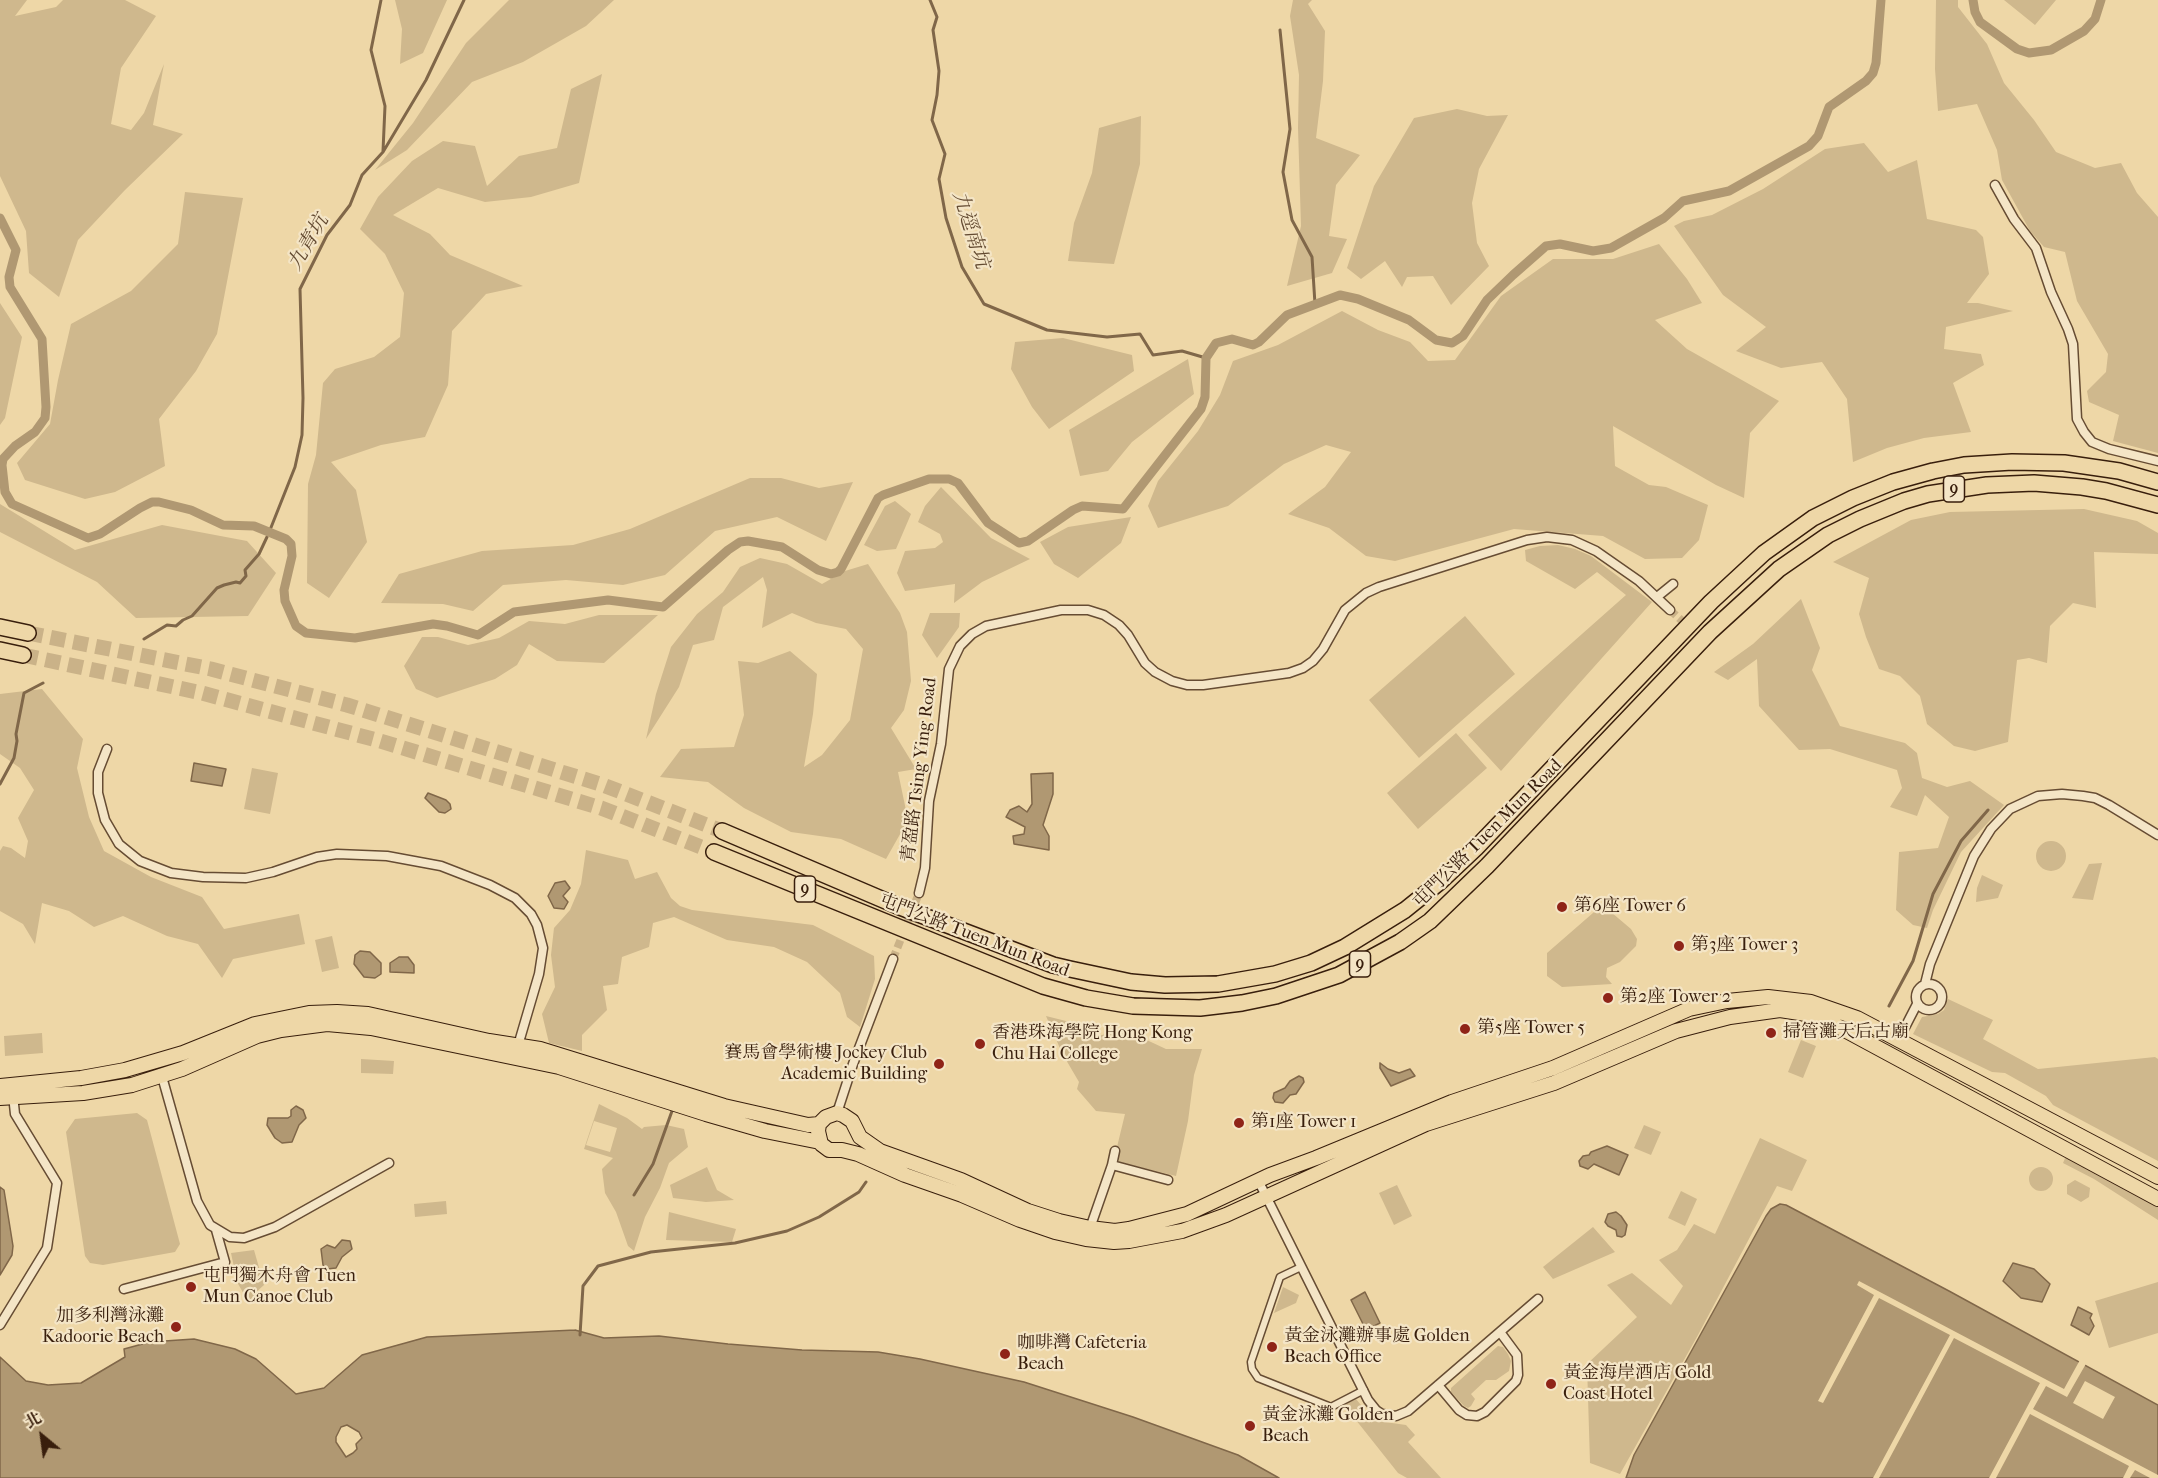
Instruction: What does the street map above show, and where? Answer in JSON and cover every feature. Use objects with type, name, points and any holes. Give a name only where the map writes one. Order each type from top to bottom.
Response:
[{"type":"highway","name":"屯門公路 Tuen Mun Road","points":[[722,831],[908,910],[1053,965],[1131,982],[1165,985],[1218,984],[1275,974],[1311,963],[1345,947],[1405,910],[1441,880],[1476,848],[1718,595],[1764,553],[1819,515],[1853,498],[1910,477],[1950,467],[1995,462],[2082,465],[2119,471],[2158,482]]},
{"type":"highway","name":"屯門公路 Tuen Mun Road","points":[[714,852],[1043,986],[1086,998],[1133,1006],[1200,1008],[1276,996],[1309,987],[1349,970],[1400,942],[1430,921],[1487,866],[1717,625],[1779,569],[1828,535],[1904,501],[1975,486],[2034,483],[2082,487],[2106,490],[2158,505]]},
{"type":"highway","points":[[0,627],[28,633]]},
{"type":"highway","points":[[0,650],[23,655]]},
{"type":"main road","points":[[820,1142],[819,1124],[826,1117],[837,1113],[849,1117],[856,1132],[871,1145],[900,1159],[961,1180],[1088,1234],[1114,1242],[1129,1241],[1182,1231],[1226,1215],[1262,1188],[1316,1158],[1442,1106],[1553,1068],[1670,1016],[1710,1004],[1768,997],[1799,999],[1836,1009],[1899,1039],[2158,1178]]},
{"type":"main road","points":[[6,1092],[110,1074],[157,1061],[255,1024],[309,1013],[368,1014],[489,1041],[574,1072],[706,1114],[765,1131],[820,1142],[829,1150],[858,1154],[905,1175],[949,1189],[1020,1220],[1055,1232],[1088,1234],[1170,1220],[1262,1188],[1434,1120],[1554,1083],[1676,1031],[1704,1022],[1765,1012],[1792,1011],[1828,1021],[2158,1199]]},
{"type":"main road","points":[[6,1092],[97,1091],[162,1077],[257,1036],[280,1030],[327,1024],[371,1028],[516,1052],[562,1055],[724,1106],[808,1125],[819,1124]]},
{"type":"main road","points":[[842,1150],[852,1142],[856,1132]]},
{"type":"street","points":[[1995,185],[2020,228],[2036,248],[2051,292],[2068,329],[2073,344],[2077,419],[2084,432],[2092,442],[2102,446],[2158,461]]},
{"type":"street","name":"青盈路 Tsing Ying Road","points":[[919,893],[925,868],[928,811],[941,744],[949,669],[960,646],[972,634],[986,626],[1000,621],[1061,610],[1088,610],[1104,615],[1119,625],[1141,657],[1155,672],[1172,681],[1195,685],[1296,671],[1318,655],[1345,610],[1366,593],[1535,539],[1555,537],[1581,543],[1625,571],[1670,610]]},
{"type":"street","points":[[1657,597],[1672,584]]},
{"type":"street","points":[[107,749],[98,772],[98,793],[105,819],[119,844],[140,861],[171,873],[203,877],[246,878],[330,855],[387,856],[441,866],[490,885],[515,898],[531,914],[543,948],[539,974],[516,1052]]},
{"type":"street","points":[[1899,1039],[1917,1004],[1916,992],[1925,984],[1927,972],[1974,856],[1991,830],[2010,809],[2038,796],[2062,794],[2095,798],[2158,835]]},
{"type":"street","points":[[837,1113],[893,959]]},
{"type":"street","points":[[1917,1004],[1929,1011],[1940,1004],[1942,995],[1938,987],[1925,984]]},
{"type":"street","points":[[157,1061],[197,1202],[210,1225],[230,1237],[244,1238],[275,1227],[389,1163]]},
{"type":"street","points":[[0,1325],[46,1248],[57,1183],[15,1114],[6,1092]]},
{"type":"street","points":[[1088,1234],[1115,1151]]},
{"type":"street","points":[[1112,1165],[1168,1180]]},
{"type":"street","points":[[1262,1188],[1364,1390],[1376,1410],[1382,1414],[1396,1416],[1408,1411],[1538,1299]]},
{"type":"street","points":[[124,1288],[225,1262],[216,1230]]},
{"type":"street","points":[[1301,1267],[1280,1277],[1251,1362],[1252,1369],[1258,1378],[1331,1407],[1364,1390]]},
{"type":"street","points":[[1438,1386],[1467,1415],[1477,1416],[1485,1412],[1516,1381],[1518,1375],[1517,1355],[1500,1332]]},
{"type":"shaded area","points":[[0,0],[27,0],[15,16],[56,7],[63,0],[125,0],[156,16],[121,68],[111,124],[131,130],[144,113],[164,64],[153,125],[183,134],[78,240],[59,297],[29,273],[26,231],[0,176]]},
{"type":"shaded area","points":[[395,0],[447,0],[423,53],[400,64],[402,29]]},
{"type":"shaded area","points":[[509,0],[614,0],[586,26],[523,62],[472,82],[407,150],[375,170],[413,123],[466,43]]},
{"type":"shaded area","points":[[1293,0],[1312,0],[1308,4],[1325,31],[1323,81],[1316,138],[1360,155],[1336,185],[1329,236],[1347,239],[1332,273],[1287,286],[1301,226],[1299,75],[1290,16]]},
{"type":"shaded area","points":[[1936,0],[1958,0],[1958,7],[1987,44],[2004,83],[2056,152],[2095,168],[2121,163],[2137,193],[2158,217],[2158,453],[2113,441],[2119,415],[2089,402],[2087,391],[2106,372],[2108,354],[2077,301],[2065,252],[2044,247],[2030,231],[2002,180],[1997,150],[1977,104],[1938,111],[1935,69]]},
{"type":"shaded area","points":[[2004,0],[2056,0],[2035,25]]},
{"type":"shaded area","points":[[602,74],[579,183],[531,197],[485,202],[438,188],[393,215],[430,234],[450,255],[523,286],[486,294],[452,331],[448,385],[425,437],[381,445],[331,462],[356,490],[367,542],[329,598],[307,583],[308,484],[316,455],[323,383],[335,369],[374,357],[400,337],[404,293],[385,254],[360,229],[378,197],[412,161],[443,141],[475,146],[487,186],[519,156],[557,148],[571,89]]},
{"type":"shaded area","points":[[1457,109],[1487,116],[1508,115],[1479,169],[1472,203],[1477,243],[1489,266],[1451,305],[1433,276],[1407,277],[1402,287],[1385,261],[1361,279],[1347,268],[1374,186],[1414,118]]},
{"type":"shaded area","points":[[1141,116],[1140,164],[1114,264],[1068,261],[1074,223],[1092,173],[1099,128]]},
{"type":"shaded area","points":[[1864,143],[1888,172],[1917,160],[1927,219],[1976,230],[1983,237],[1989,274],[1967,303],[1978,303],[2013,311],[1946,327],[1944,349],[1981,354],[1984,365],[1953,383],[1971,432],[1924,438],[1887,448],[1853,462],[1847,399],[1822,362],[1781,368],[1736,351],[1766,327],[1723,295],[1674,226],[1684,221],[1712,215],[1763,189],[1825,149]]},
{"type":"shaded area","points":[[185,192],[243,198],[217,334],[196,371],[159,419],[165,466],[115,492],[85,499],[25,480],[17,463],[50,424],[71,324],[131,291],[178,244]]},
{"type":"shaded area","points":[[1659,244],[1687,279],[1702,303],[1655,320],[1687,349],[1779,401],[1750,433],[1744,498],[1716,485],[1613,426],[1615,466],[1649,485],[1666,487],[1708,505],[1699,540],[1682,558],[1645,559],[1603,536],[1514,529],[1395,561],[1366,556],[1329,528],[1288,514],[1325,487],[1351,452],[1326,445],[1284,464],[1228,506],[1158,528],[1148,506],[1158,481],[1198,431],[1220,395],[1233,361],[1278,345],[1342,311],[1378,330],[1410,342],[1428,361],[1455,360],[1501,296],[1553,259],[1613,259]]},
{"type":"shaded area","points":[[0,303],[22,337],[5,418],[0,425]]},
{"type":"shaded area","points":[[1063,338],[1132,355],[1134,371],[1049,429],[1032,407],[1011,369],[1015,342]]},
{"type":"shaded area","points":[[1188,359],[1194,394],[1132,442],[1108,471],[1080,476],[1069,430]]},
{"type":"shaded area","points":[[750,478],[781,478],[819,488],[853,482],[826,541],[777,517],[715,531],[665,575],[623,585],[566,580],[503,585],[473,611],[443,604],[381,603],[399,574],[482,551],[573,545],[630,529]]},
{"type":"shaded area","points":[[941,487],[991,538],[1030,559],[982,582],[954,603],[955,584],[905,591],[897,573],[905,551],[935,548],[943,542],[940,534],[918,522],[925,506]]},
{"type":"shaded area","points":[[895,501],[911,514],[896,549],[877,551],[864,545],[885,506]]},
{"type":"shaded area","points":[[0,504],[75,550],[162,525],[247,541],[276,573],[248,616],[136,618],[97,582],[0,532]]},
{"type":"shaded area","points":[[2084,509],[2137,521],[2158,533],[2158,554],[2094,552],[2096,608],[2073,603],[2050,626],[2047,663],[2029,658],[2017,660],[2008,742],[1975,751],[1954,746],[1927,724],[1920,696],[1900,676],[1879,669],[1859,614],[1869,578],[1833,562],[1911,520],[1950,512]]},
{"type":"shaded area","points":[[1131,517],[1121,543],[1078,578],[1054,564],[1040,542],[1068,527]]},
{"type":"shaded area","points":[[1558,545],[1591,556],[1652,602],[1501,771],[1468,735],[1626,595],[1597,572],[1575,589],[1526,561],[1525,550]]},
{"type":"shaded area","points":[[760,558],[787,564],[822,584],[845,571],[868,564],[900,613],[907,632],[911,681],[904,710],[891,728],[916,769],[898,772],[908,820],[886,859],[841,839],[791,832],[744,808],[708,782],[660,777],[681,749],[734,747],[744,715],[738,661],[758,663],[790,651],[817,674],[804,767],[822,755],[850,720],[863,649],[846,629],[816,623],[792,613],[762,628],[767,590],[763,577],[723,607],[714,640],[693,645],[679,687],[646,739],[656,694],[671,647],[697,614],[723,592],[740,567]]},
{"type":"shaded area","points":[[1801,599],[1820,648],[1812,670],[1840,726],[1905,743],[1917,753],[1922,778],[1947,787],[1970,781],[2004,805],[1961,852],[1933,910],[1927,928],[1913,925],[1896,910],[1899,852],[1938,848],[1949,817],[1925,795],[1917,816],[1890,807],[1902,788],[1897,770],[1830,749],[1799,750],[1759,706],[1757,659],[1728,680],[1714,672],[1753,644]]},
{"type":"shaded area","points":[[930,613],[960,613],[959,627],[937,658],[922,635]]},
{"type":"shaded area","points":[[599,615],[658,615],[604,663],[557,661],[529,644],[517,665],[495,679],[437,698],[416,689],[404,666],[422,637],[438,637],[468,645],[499,638],[529,621],[565,624]]},
{"type":"shaded area","points":[[1465,616],[1515,674],[1419,758],[1369,700]]},
{"type":"shaded area","points":[[42,689],[83,739],[77,768],[89,817],[104,851],[151,877],[202,897],[224,929],[299,914],[305,944],[233,959],[222,978],[198,944],[167,936],[123,916],[94,927],[69,911],[42,903],[35,944],[23,924],[0,911],[0,851],[3,846],[11,848],[25,858],[28,841],[18,818],[34,790],[20,768],[0,754],[0,694]]},
{"type":"shaded area","points":[[1456,733],[1487,768],[1418,829],[1387,793]]},
{"type":"shaded area","points":[[194,763],[226,769],[222,786],[191,781]]},
{"type":"shaded area","points":[[252,768],[278,773],[270,814],[244,809]]},
{"type":"shaded area","points":[[1053,773],[1053,794],[1043,825],[1049,836],[1049,850],[1014,844],[1013,836],[1024,834],[1025,827],[1006,817],[1010,810],[1019,806],[1027,812],[1032,804],[1031,774]]},
{"type":"shaded area","points":[[428,793],[446,800],[451,809],[445,813],[439,812],[425,798]]},
{"type":"shaded area","points":[[2051,841],[2057,842],[2065,850],[2065,862],[2057,870],[2051,871],[2045,870],[2037,862],[2036,856],[2037,850],[2045,842]]},
{"type":"shaded area","points":[[586,850],[628,860],[635,879],[657,872],[671,898],[680,906],[692,910],[813,925],[874,956],[875,979],[860,1027],[847,1017],[840,993],[807,962],[774,947],[727,940],[674,917],[653,923],[649,947],[622,957],[618,984],[603,986],[607,1010],[582,1035],[582,1051],[549,1043],[542,1014],[555,987],[551,955],[554,928],[570,910],[581,884]]},
{"type":"shaded area","points":[[2102,863],[2093,900],[2072,898],[2089,864]]},
{"type":"shaded area","points":[[1982,875],[2003,885],[1998,898],[1976,902],[1977,888]]},
{"type":"shaded area","points":[[565,881],[570,888],[563,896],[568,902],[564,909],[554,908],[548,896],[555,883]]},
{"type":"shaded area","points":[[1601,906],[1631,929],[1637,939],[1636,946],[1620,962],[1607,968],[1606,977],[1612,984],[1562,987],[1547,976],[1547,953]]},
{"type":"shaded area","points":[[332,936],[339,968],[322,972],[315,940]]},
{"type":"shaded area","points":[[360,951],[370,952],[381,963],[381,974],[375,978],[364,977],[354,964],[355,955]]},
{"type":"shaded area","points":[[399,957],[408,957],[414,965],[414,973],[390,972],[390,963]]},
{"type":"shaded area","points":[[1948,999],[1993,1020],[1983,1039],[2038,1069],[2155,1057],[2158,1059],[2158,1161],[2053,1105],[2046,1096],[2005,1073],[1992,1072],[1913,1034],[1922,1017],[1938,1014],[1944,1010]]},
{"type":"shaded area","points":[[1046,1016],[1066,1021],[1098,1036],[1114,1032],[1136,1035],[1166,1049],[1202,1049],[1194,1075],[1188,1121],[1176,1176],[1119,1162],[1117,1147],[1125,1114],[1096,1111],[1077,1089],[1079,1082],[1062,1053]]},
{"type":"shaded area","points":[[42,1033],[43,1053],[5,1056],[4,1036]]},
{"type":"shaded area","points":[[1801,1040],[1816,1046],[1803,1078],[1788,1072]]},
{"type":"shaded area","points":[[361,1059],[394,1061],[393,1074],[361,1073]]},
{"type":"shaded area","points":[[1380,1063],[1399,1073],[1410,1069],[1415,1076],[1391,1086],[1380,1068]]},
{"type":"shaded area","points":[[1299,1076],[1304,1082],[1296,1094],[1290,1095],[1283,1103],[1275,1102],[1274,1093],[1285,1088],[1290,1081]]},
{"type":"shaded area","points":[[599,1104],[627,1118],[642,1129],[666,1125],[684,1129],[688,1147],[669,1163],[660,1188],[645,1217],[634,1251],[628,1246],[616,1212],[605,1193],[602,1169],[613,1158],[584,1149]],"holes":[[[594,1121],[617,1128],[610,1152],[586,1145]]]},
{"type":"shaded area","points":[[296,1106],[303,1110],[306,1118],[299,1125],[292,1142],[282,1143],[275,1138],[267,1125],[268,1118],[288,1118],[291,1116],[291,1110]]},
{"type":"shaded area","points":[[137,1113],[147,1120],[180,1244],[175,1252],[103,1265],[90,1263],[85,1256],[66,1132],[75,1119]]},
{"type":"shaded area","points":[[1644,1125],[1661,1132],[1651,1155],[1634,1148]]},
{"type":"shaded area","points":[[1760,1138],[1807,1160],[1792,1191],[1777,1186],[1698,1335],[1620,1474],[1590,1463],[1587,1364],[1637,1317],[1607,1285],[1632,1273],[1671,1305],[1683,1286],[1659,1260],[1677,1250],[1694,1224],[1715,1234]]},
{"type":"shaded area","points":[[1607,1146],[1628,1155],[1619,1175],[1594,1164],[1588,1169],[1580,1166],[1579,1161],[1583,1156]]},
{"type":"shaded area","points":[[2066,1156],[2158,1204],[2158,1220],[2094,1179],[2063,1163]]},
{"type":"shaded area","points":[[707,1167],[717,1190],[734,1200],[706,1202],[673,1198],[670,1185]]},
{"type":"shaded area","points":[[2041,1167],[2050,1170],[2053,1179],[2050,1188],[2041,1191],[2032,1188],[2029,1179],[2032,1170]]},
{"type":"shaded area","points":[[2075,1180],[2090,1188],[2089,1197],[2081,1202],[2067,1194],[2067,1185]]},
{"type":"shaded area","points":[[1397,1185],[1412,1216],[1394,1225],[1379,1193]]},
{"type":"shaded area","points":[[0,1187],[4,1190],[13,1246],[12,1255],[0,1275]]},
{"type":"shaded area","points":[[1681,1191],[1697,1199],[1685,1226],[1668,1218]]},
{"type":"shaded area","points":[[446,1201],[447,1214],[415,1217],[414,1204]]},
{"type":"shaded area","points":[[1780,1204],[1786,1205],[1949,1291],[2158,1405],[2158,1478],[1626,1478],[1634,1455],[1766,1216],[1771,1209]]},
{"type":"shaded area","points":[[669,1212],[736,1229],[732,1242],[666,1240]]},
{"type":"shaded area","points":[[1616,1212],[1627,1225],[1625,1235],[1622,1237],[1617,1236],[1616,1230],[1605,1222],[1608,1214]]},
{"type":"shaded area","points":[[1593,1227],[1615,1252],[1553,1279],[1543,1267]]},
{"type":"shaded area","points":[[342,1240],[350,1241],[352,1249],[342,1257],[336,1268],[327,1269],[323,1265],[321,1249],[327,1245],[335,1248]]},
{"type":"shaded area","points":[[254,1250],[264,1285],[254,1294],[257,1302],[249,1303],[237,1282],[231,1253]]},
{"type":"shaded area","points":[[2013,1263],[2034,1269],[2050,1284],[2042,1302],[2021,1298],[2003,1281]]},
{"type":"shaded area","points":[[2158,1282],[2158,1333],[2109,1348],[2095,1301]]},
{"type":"shaded area","points":[[1283,1287],[1299,1295],[1296,1303],[1274,1313]]},
{"type":"shaded area","points":[[1365,1292],[1380,1323],[1366,1330],[1351,1300]]},
{"type":"shaded area","points":[[2078,1307],[2092,1314],[2090,1318],[2094,1326],[2089,1335],[2071,1325]]},
{"type":"shaded area","points":[[575,1330],[604,1338],[659,1336],[802,1350],[878,1352],[1024,1382],[1133,1417],[1238,1455],[1279,1478],[0,1478],[0,1357],[26,1381],[48,1385],[81,1383],[125,1357],[124,1349],[150,1342],[194,1339],[235,1349],[256,1359],[296,1394],[324,1388],[362,1355],[427,1337]],"holes":[[[347,1425],[359,1432],[362,1438],[356,1444],[357,1449],[346,1457],[336,1442],[341,1427]]]},
{"type":"shaded area","points":[[1498,1346],[1503,1347],[1508,1354],[1511,1361],[1509,1371],[1496,1380],[1486,1380],[1471,1394],[1475,1399],[1471,1406],[1468,1408],[1464,1406],[1451,1392],[1451,1388]]},
{"type":"shaded area","points":[[1356,1399],[1371,1417],[1378,1421],[1406,1425],[1415,1435],[1408,1442],[1441,1478],[1407,1478],[1398,1473],[1344,1405]]},
{"type":"pier","points":[[1859,1281],[2064,1389],[2081,1358],[2087,1362],[2067,1397],[2046,1386],[2033,1409],[2158,1475],[2158,1478],[2150,1478],[2135,1470],[2130,1478],[2123,1478],[2129,1466],[2030,1414],[1996,1478],[1989,1478],[2040,1383],[1954,1338],[1879,1478],[1873,1478],[1950,1335],[1879,1298],[1823,1403],[1818,1401],[1874,1295],[1857,1285]]},
{"type":"pier","points":[[2085,1381],[2115,1397],[2103,1419],[2073,1403]]},
{"type":"waterway","points":[[381,0],[371,50],[385,106],[383,151]]},
{"type":"waterway","name":"九青坑","points":[[270,530],[295,467],[302,435],[300,289],[327,235],[350,205],[362,175],[383,152],[426,80],[464,0]]},
{"type":"waterway","name":"九逕南坑","points":[[930,0],[937,17],[933,30],[939,71],[932,120],[945,154],[939,179],[946,218],[962,267],[984,304],[1047,330],[1107,337],[1140,334],[1153,355],[1182,351],[1206,358]]},
{"type":"waterway","points":[[0,218],[16,250],[9,277],[10,287],[42,339],[46,407],[45,418],[35,432],[15,446],[3,459],[5,492],[12,504],[88,538],[100,534],[140,508],[152,502],[159,502],[191,510],[223,525],[254,526],[286,539],[291,544],[292,556],[284,590],[285,601],[296,626],[306,633],[355,638],[433,624],[478,635],[514,612],[608,600],[663,607],[740,542],[748,541],[782,547],[818,570],[831,574],[838,572],[878,498],[929,479],[949,479],[958,483],[988,523],[1019,543],[1028,541],[1082,506],[1123,509],[1201,409],[1205,397],[1206,358],[1216,343],[1232,339],[1253,345],[1287,315],[1340,295],[1358,299],[1409,320],[1436,340],[1452,343],[1463,336],[1487,300],[1546,246],[1560,244],[1593,251],[1611,248],[1664,218],[1683,201],[1729,191],[1809,146],[1818,136],[1829,107],[1866,81],[1873,73],[1876,63],[1881,0]]},
{"type":"waterway","points":[[1973,0],[1980,22],[2017,49],[2029,53],[2051,50],[2084,31],[2095,19],[2101,0]]},
{"type":"waterway","points":[[1280,30],[1290,129],[1283,172],[1292,220],[1312,257],[1315,304]]},
{"type":"waterway","name":"九青坑","points":[[144,639],[167,625],[176,626],[192,616],[217,588],[236,582],[240,583],[246,576],[245,570],[259,554],[267,537]]},
{"type":"waterway","name":"九青坑","points":[[0,784],[14,758],[24,693],[43,683]]},
{"type":"waterway","points":[[1889,1006],[1913,961],[1933,894],[1961,841],[1988,810]]},
{"type":"waterway","points":[[634,1195],[653,1164],[672,1111]]},
{"type":"waterway","points":[[580,1335],[583,1286],[598,1266],[651,1252],[735,1243],[787,1231],[819,1217],[859,1192],[866,1182]]},
{"type":"tunnel","points":[[1670,610],[1690,628]]},
{"type":"tunnel","points":[[28,633],[211,669],[347,705],[603,785],[722,831]]},
{"type":"tunnel","points":[[23,655],[202,693],[380,741],[601,808],[714,852]]},
{"type":"tunnel","points":[[893,959],[919,893]]},
{"type":"place","name":"第6座 Tower 6","points":[[1562,907]]},
{"type":"place","name":"第3座 Tower 3","points":[[1679,946]]},
{"type":"place","name":"第2座 Tower 2","points":[[1608,998]]},
{"type":"place","name":"第5座 Tower 5","points":[[1465,1029]]},
{"type":"place","name":"掃管灘天后古廟","points":[[1771,1033]]},
{"type":"place","name":"香港珠海學院 Hong Kong Chu Hai College","points":[[980,1044]]},
{"type":"place","name":"賽馬會學術樓 Jockey Club Academic Building","points":[[939,1064]]},
{"type":"place","name":"第1座 Tower 1","points":[[1239,1123]]},
{"type":"place","name":"屯門獨木舟會 Tuen Mun Canoe Club","points":[[191,1287]]},
{"type":"place","name":"加多利灣泳灘 Kadoorie Beach","points":[[176,1327]]},
{"type":"place","name":"黃金泳灘辦事處 Golden Beach Office","points":[[1272,1347]]},
{"type":"place","name":"咖啡灣 Cafeteria Beach","points":[[1005,1354]]},
{"type":"place","name":"黃金海岸酒店 Gold Coast Hotel","points":[[1551,1384]]},
{"type":"place","name":"黃金泳灘 Golden Beach","points":[[1250,1426]]}]
